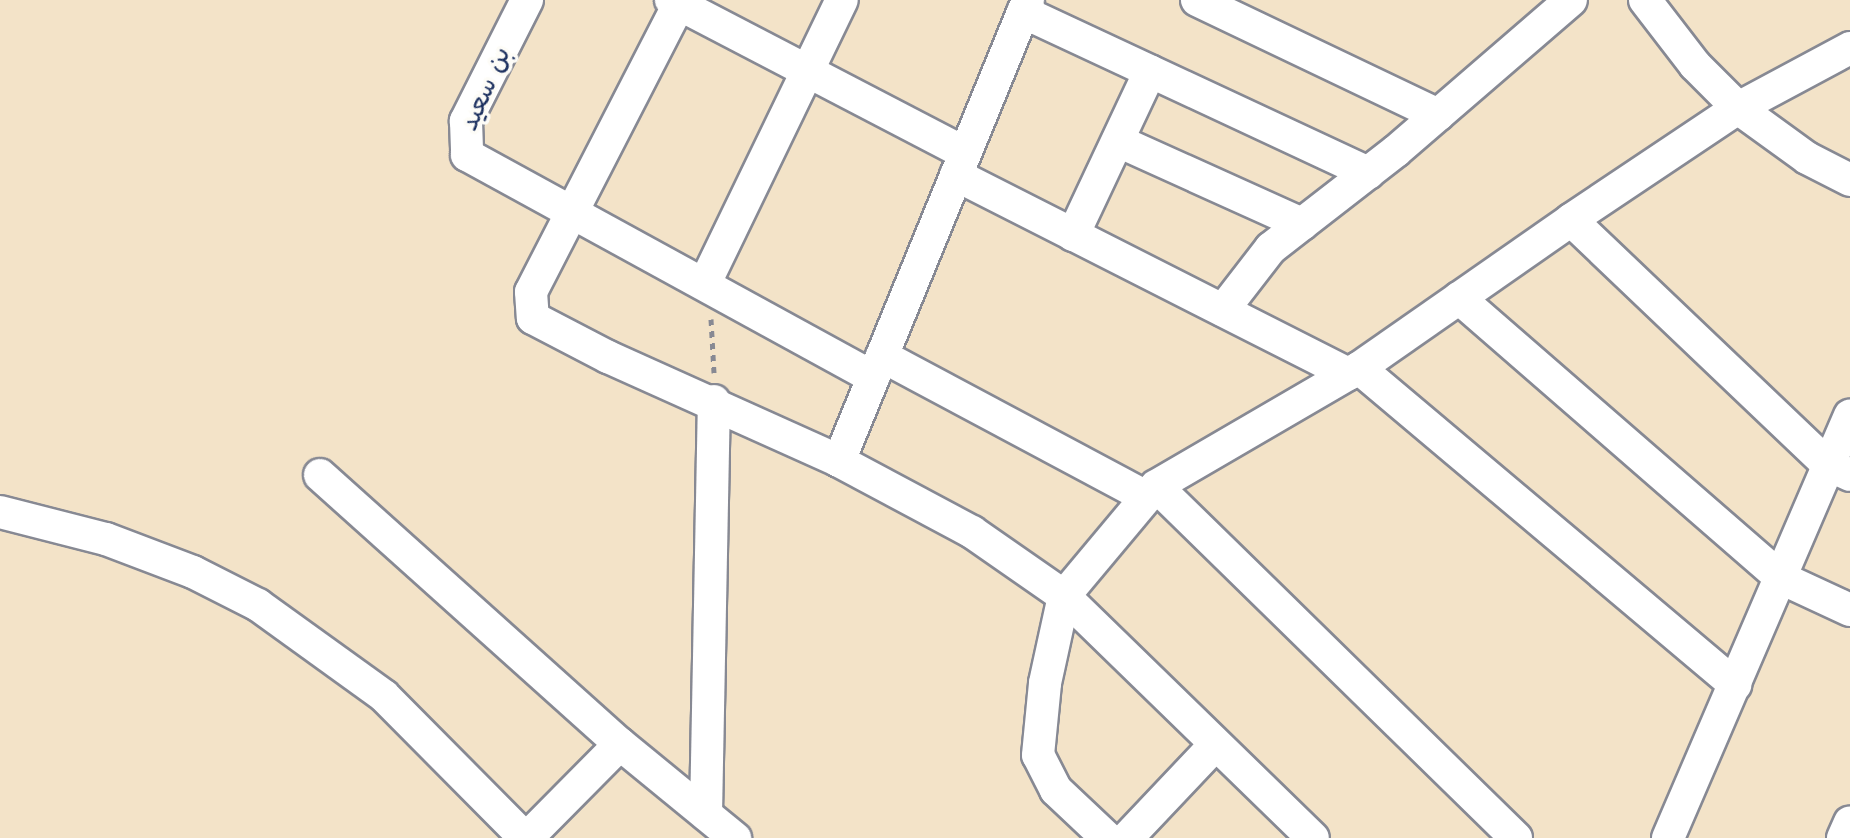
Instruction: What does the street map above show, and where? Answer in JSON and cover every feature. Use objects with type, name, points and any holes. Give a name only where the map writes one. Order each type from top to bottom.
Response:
[{"type":"street","name":"بن سعيد","points":[[527,0],[466,121],[463,144],[477,164],[705,283],[1150,491],[1516,838]]},
{"type":"street","points":[[705,283],[842,0]]},
{"type":"street","points":[[1197,0],[1438,115]]},
{"type":"street","points":[[1223,310],[1249,272],[1302,224],[1438,115],[1571,0]]},
{"type":"street","points":[[1645,0],[1695,65],[1738,108],[1807,158],[1850,180]]},
{"type":"street","points":[[1313,838],[1064,596],[972,532],[839,461],[714,401],[558,333],[533,318],[531,292],[572,216],[677,1],[807,72],[1073,235],[1354,371],[1735,685]]},
{"type":"street","points":[[839,461],[1026,6],[1150,71],[1368,173]]},
{"type":"street","points":[[1107,838],[1056,790],[1038,755],[1045,683],[1064,596],[1150,491],[1354,371],[1738,108],[1850,48]]},
{"type":"street","points":[[1073,235],[1150,71]]},
{"type":"street","points":[[1118,141],[1302,224]]},
{"type":"street","points":[[1571,220],[1839,470]]},
{"type":"street","points":[[1459,298],[1781,578],[1850,610]]},
{"type":"street","points":[[706,814],[714,401]]},
{"type":"street","points":[[1668,838],[1781,578],[1839,470],[1850,415]]},
{"type":"street","points":[[320,475],[620,744],[735,838]]},
{"type":"street","points":[[0,512],[106,539],[193,572],[258,605],[384,696],[526,838],[620,744]]},
{"type":"street","points":[[1127,838],[1215,745]]},
{"type":"street","points":[[1843,838],[1850,822]]},
{"type":"path","points":[[705,283],[714,401]]}]
